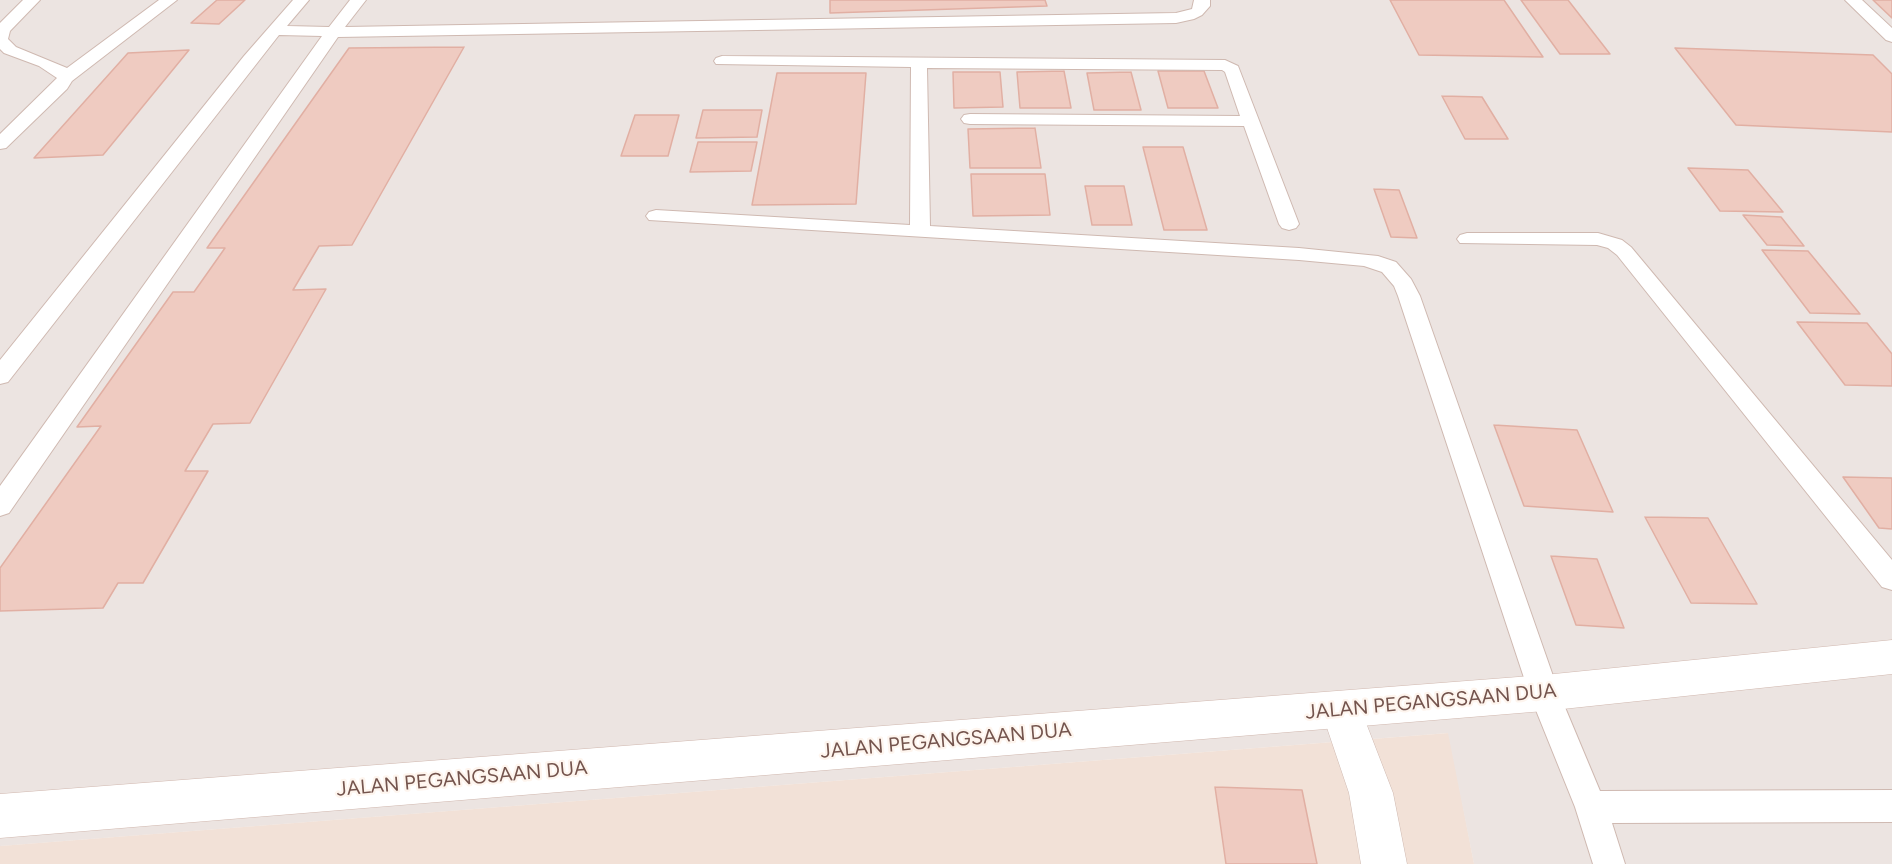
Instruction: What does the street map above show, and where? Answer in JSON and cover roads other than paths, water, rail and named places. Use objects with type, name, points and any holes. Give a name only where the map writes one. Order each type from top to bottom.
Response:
[{"type":"main road","name":"JALAN PEGANGSAAN DUA","points":[[0,816],[1544,693],[1892,657]]},
{"type":"main road","points":[[1341,710],[1371,794],[1384,864]]},
{"type":"lane","points":[[32,0],[2,30],[0,40],[10,50],[62,72],[65,78]]},
{"type":"lane","points":[[0,144],[61,85],[65,78],[169,0]]},
{"type":"lane","points":[[0,376],[274,30],[301,0]]},
{"type":"lane","points":[[0,506],[333,32],[358,0]]},
{"type":"lane","points":[[274,30],[333,32],[1176,18],[1197,12],[1202,6],[1202,0]]},
{"type":"lane","points":[[1853,0],[1892,37]]},
{"type":"lane","points":[[0,62],[45,63]]},
{"type":"lane","points":[[722,62],[1222,64],[1232,69],[1289,224]]},
{"type":"lane","points":[[919,63],[920,232]]},
{"type":"lane","points":[[970,119],[1250,122]]},
{"type":"lane","points":[[656,216],[1299,254],[1378,262],[1389,267],[1404,284],[1409,296],[1544,693],[1591,807],[1610,864]]},
{"type":"lane","points":[[1467,239],[1598,238],[1615,244],[1624,251],[1892,579]]},
{"type":"lane","points":[[1591,807],[1892,806]]}]
